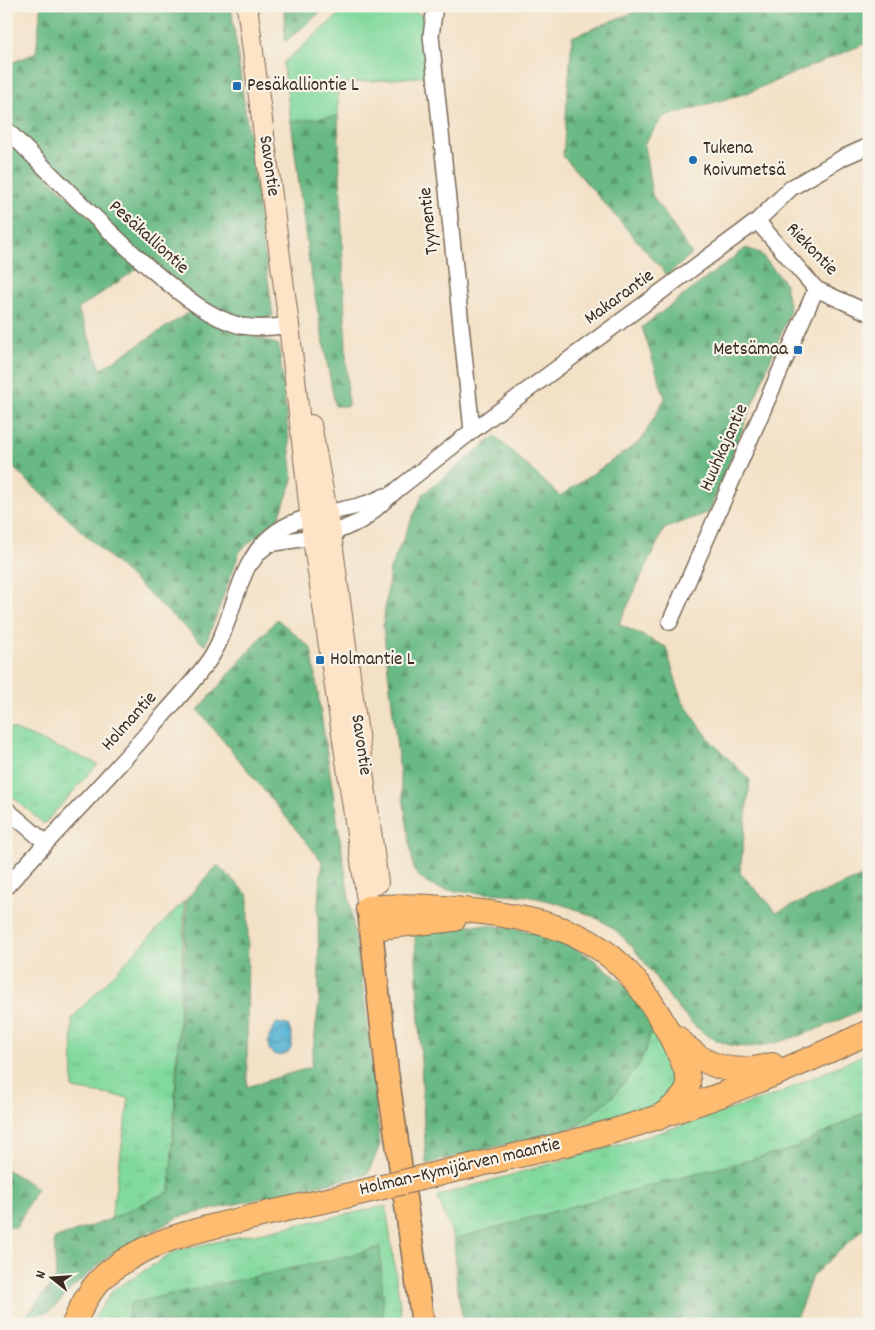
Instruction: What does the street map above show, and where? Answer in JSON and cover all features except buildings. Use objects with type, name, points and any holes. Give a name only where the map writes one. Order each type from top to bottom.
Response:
[{"type":"highway","points":[[376,917],[498,914],[528,918],[555,926],[599,947],[635,979],[665,1025],[682,1058],[689,1082],[683,1100],[658,1118]]},
{"type":"highway","points":[[665,1025],[696,1056],[708,1064],[732,1070],[764,1067],[859,1037]]},
{"type":"highway","name":"Holman–Kymijärven maantie","points":[[74,1324],[87,1297],[98,1282],[136,1254],[181,1236],[214,1226],[549,1147],[658,1118],[770,1076],[859,1037]]},
{"type":"highway","points":[[59,1324],[71,1307],[98,1282]]},
{"type":"main road","name":"Savontie","points":[[247,6],[289,325],[319,515],[376,917],[387,1072],[402,1169],[422,1324]]},
{"type":"main road","name":"Savontie","points":[[413,1324],[415,1266]]},
{"type":"street","name":"Tyynentie","points":[[435,6],[431,36],[472,432]]},
{"type":"street","name":"Pesäkalliontie","points":[[6,129],[102,224],[173,288],[213,315],[231,323],[259,328],[289,325]]},
{"type":"street","name":"Makarantie","points":[[322,537],[363,520],[398,489],[472,432],[757,221],[791,188],[844,157],[869,146]]},
{"type":"street","name":"Riekontie","points":[[757,221],[816,289],[869,313]]},
{"type":"street","name":"Huuhkajantie","points":[[670,622],[816,289]]},
{"type":"street","name":"Makarantie","points":[[319,515],[378,500],[398,489]]},
{"type":"street","name":"Holmantie","points":[[252,562],[257,550],[270,536],[288,524],[319,515]]},
{"type":"street","name":"Holmantie","points":[[6,887],[130,753],[209,660],[225,630],[240,584],[258,552],[269,544],[322,537]]},
{"type":"street","points":[[6,808],[46,843]]},
{"type":"green space","points":[[41,6],[231,6],[273,316],[246,320],[229,316],[216,310],[186,290],[115,232],[6,124],[6,65],[36,53]]},
{"type":"green space","points":[[284,6],[328,6],[285,42]]},
{"type":"green space","points":[[349,6],[401,6],[424,16],[427,76],[338,84],[338,116],[291,121],[283,63]]},
{"type":"green space","points":[[639,6],[869,6],[869,42],[747,93],[663,117],[644,144],[652,195],[692,254],[667,275],[563,156],[572,37],[634,12]]},
{"type":"green space","points":[[338,116],[348,406],[335,406],[309,263],[291,121]]},
{"type":"green space","points":[[6,136],[140,267],[78,309],[101,369],[194,309],[216,323],[279,345],[293,480],[279,517],[240,551],[205,646],[6,461]]},
{"type":"green space","points":[[746,248],[760,253],[785,283],[790,311],[709,512],[664,529],[619,624],[666,647],[682,701],[710,740],[750,780],[740,873],[777,912],[869,874],[869,1006],[840,1020],[803,1034],[767,1045],[750,1047],[736,1046],[713,1039],[694,1025],[678,1008],[632,947],[615,930],[594,917],[561,904],[526,896],[442,889],[429,885],[414,871],[401,784],[383,626],[390,569],[423,494],[495,436],[560,496],[641,441],[665,398],[642,327]]},
{"type":"green space","points":[[277,619],[311,648],[366,1009],[380,1145],[368,1174],[179,1217],[114,1252],[71,1289],[52,1310],[24,1319],[56,1278],[54,1239],[111,1219],[170,1191],[187,898],[218,865],[248,895],[247,1087],[311,1067],[319,1001],[318,904],[322,861],[198,710]]},
{"type":"green space","points":[[6,726],[98,764],[44,824],[6,791]]},
{"type":"green space","points":[[185,900],[170,1191],[111,1219],[129,1098],[73,1089],[72,1018]]},
{"type":"green space","points":[[466,925],[485,925],[522,930],[540,934],[574,948],[590,957],[626,986],[652,1025],[646,1050],[637,1068],[612,1097],[573,1128],[426,1164],[415,935],[435,929]]},
{"type":"green space","points":[[652,1025],[676,1065],[681,1085],[662,1104],[573,1128],[612,1097],[646,1050]]},
{"type":"green space","points":[[869,1052],[869,1110],[793,1149],[454,1239],[437,1196],[645,1137],[775,1095]]},
{"type":"green space","points":[[869,1110],[869,1224],[812,1276],[795,1324],[464,1324],[457,1290],[454,1239],[793,1149]]},
{"type":"green space","points":[[6,1169],[37,1188],[16,1228],[6,1225]]},
{"type":"green space","points":[[386,1206],[401,1312],[400,1324],[90,1324],[113,1290],[178,1250]]},
{"type":"green space","points":[[380,1247],[384,1324],[126,1324],[131,1303],[335,1259]]},
{"type":"water","points":[[277,1023],[288,1025],[292,1039],[290,1049],[285,1054],[278,1056],[272,1053],[268,1047],[269,1037]]},
{"type":"place","name":"Pesäkalliontie L","points":[[237,86]]},
{"type":"place","name":"Tukena Koivumetsä","points":[[693,160]]},
{"type":"place","name":"Metsämaa","points":[[798,350]]},
{"type":"place","name":"Holmantie L","points":[[320,660]]}]
